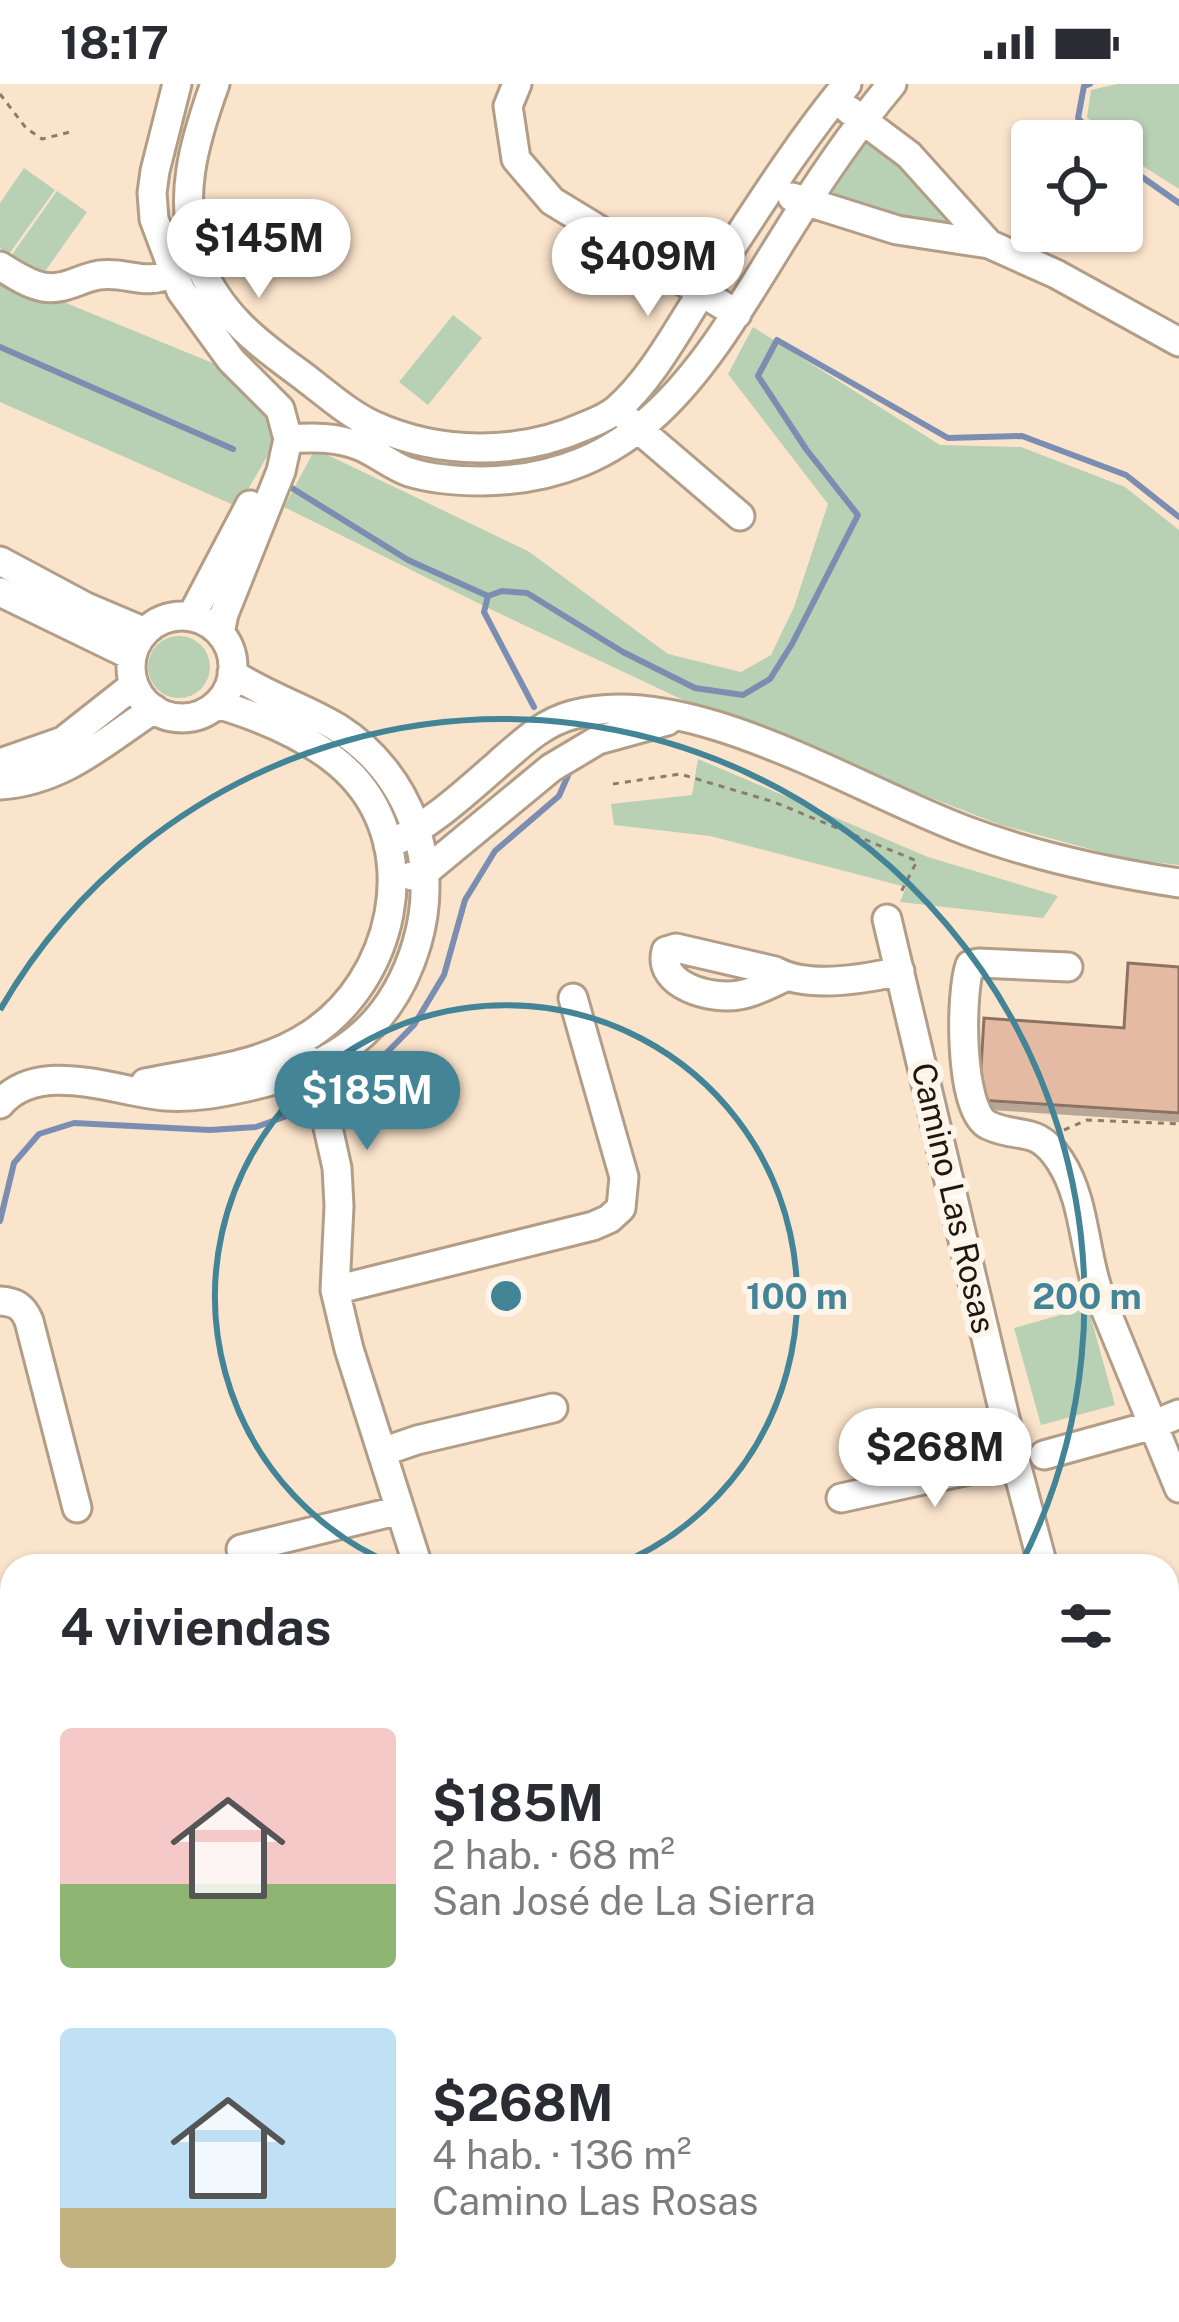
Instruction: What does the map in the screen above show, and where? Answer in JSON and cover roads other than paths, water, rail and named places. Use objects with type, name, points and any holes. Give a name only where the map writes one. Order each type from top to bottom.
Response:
[{"type":"street","points":[[215,84],[194,146],[188,185],[189,224],[199,262],[219,302],[248,335],[367,422],[405,471]]},
{"type":"street","points":[[517,84],[508,106],[515,159],[552,201],[737,314]]},
{"type":"street","points":[[288,439],[325,437],[360,446],[405,471],[457,480],[511,479],[588,458],[639,429],[691,380],[862,119],[892,84]]},
{"type":"street","points":[[177,86],[194,146]]},
{"type":"street","points":[[177,86],[155,171],[154,219],[181,291],[214,339],[280,409],[288,439],[281,471],[220,633]]},
{"type":"street","points":[[367,422],[425,442],[487,448],[557,437],[616,410],[671,343],[782,169],[840,92],[862,119],[909,154],[989,244]]},
{"type":"street","points":[[772,189],[897,230],[989,244],[1056,274],[1179,342]]},
{"type":"street","points":[[0,266],[51,288],[104,274],[158,280],[174,273]]},
{"type":"street","points":[[616,410],[740,516]]},
{"type":"street","points":[[191,617],[288,439]]},
{"type":"street","points":[[0,561],[86,607],[139,644]]},
{"type":"street","points":[[0,592],[139,644]]},
{"type":"street","points":[[166,618],[202,620],[220,633],[231,652],[232,673],[217,704],[182,718],[146,703],[131,676],[139,644],[166,618]]},
{"type":"street","points":[[0,1104],[32,1083],[72,1082],[166,1096],[200,1096],[285,1079],[352,1045],[386,1012],[400,987],[421,929],[425,872],[418,831],[393,780],[338,728],[232,673]]},
{"type":"street","points":[[0,764],[63,741],[134,686]]},
{"type":"street","points":[[118,1089],[203,1074],[262,1058],[297,1042],[343,1009],[369,974],[389,915],[388,845],[364,790],[326,754],[217,704]]},
{"type":"street","points":[[0,785],[40,778],[70,766],[154,710]]},
{"type":"street","points":[[388,845],[418,831],[535,734],[572,715],[622,710],[683,718],[746,735],[1008,845],[1096,869],[1179,883]]},
{"type":"street","points":[[391,882],[425,872],[501,806],[598,740],[683,718]]},
{"type":"street","points":[[393,780],[431,791],[473,785]]},
{"type":"street","name":"Camino Las Rosas","points":[[887,919],[1040,1554]]},
{"type":"street","points":[[1068,967],[970,965],[962,998],[970,1099],[976,1115],[988,1125],[1038,1137],[1062,1163],[1076,1196],[1090,1268],[1166,1419],[1179,1488]]},
{"type":"street","points":[[786,977],[858,980],[900,970]]},
{"type":"street","points":[[335,1290],[593,1226],[621,1208],[623,1177],[573,998]]},
{"type":"street","points":[[297,1042],[312,1068],[338,1168],[335,1290],[414,1554]]},
{"type":"street","points":[[934,1111],[970,1099]]},
{"type":"street","points":[[0,1301],[25,1310],[76,1508]]},
{"type":"street","points":[[382,1452],[553,1408]]},
{"type":"street","points":[[1044,1455],[1166,1419]]},
{"type":"street","points":[[841,1498],[1015,1460]]},
{"type":"street","points":[[241,1549],[400,1510]]},
{"type":"waterway","points":[[1080,120],[1084,86],[1090,84]]},
{"type":"waterway","points":[[1143,178],[1179,203]]},
{"type":"waterway","points":[[534,707],[484,612],[488,596],[502,591],[527,593],[623,652],[695,688],[743,695],[770,679],[858,515],[806,449],[758,376],[777,340],[948,438],[1022,436],[1126,475],[1179,517]]},
{"type":"waterway","points":[[0,347],[233,449]]},
{"type":"waterway","points":[[287,485],[408,560],[488,596]]},
{"type":"waterway","points":[[334,1098],[346,1094],[414,1025],[444,975],[465,900],[495,851],[559,796],[570,771]]},
{"type":"waterway","points":[[0,1221],[14,1163],[39,1134],[74,1123],[210,1130],[256,1127],[312,1107]]}]
